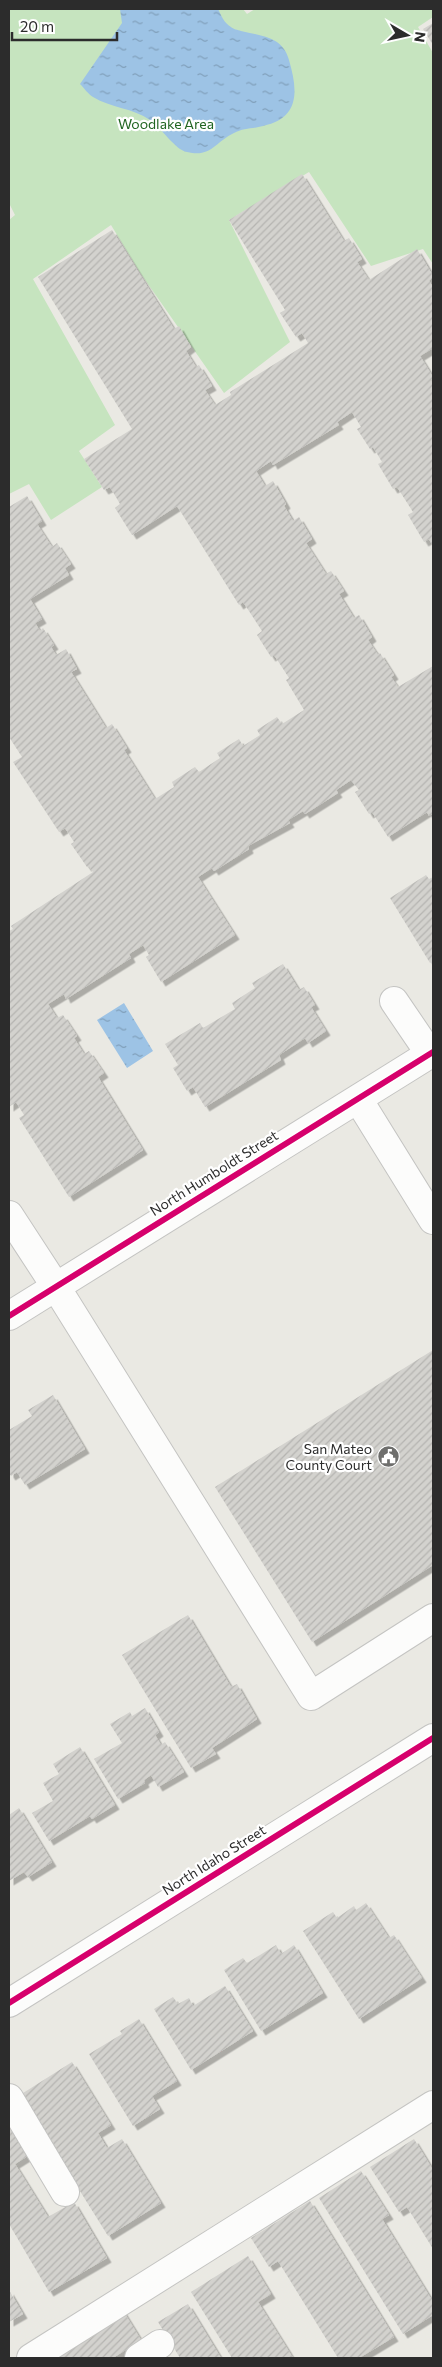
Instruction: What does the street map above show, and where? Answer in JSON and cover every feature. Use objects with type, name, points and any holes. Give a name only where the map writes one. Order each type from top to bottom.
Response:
[{"type":"street","points":[[394,1001],[432,1053]]},
{"type":"street","name":"North Humboldt Street","points":[[9,1316],[432,1053]]},
{"type":"street","points":[[358,1099],[433,1220]]},
{"type":"street","points":[[9,1215],[56,1287],[311,1696],[433,1618]]},
{"type":"street","name":"North Idaho Street","points":[[9,2003],[433,1738]]},
{"type":"street","points":[[9,2098],[65,2192]]},
{"type":"street","points":[[31,2358],[433,2105]]},
{"type":"green space","name":"Woodlake Area","points":[[9,9],[243,9],[247,14],[255,9],[433,9],[433,17],[418,27],[433,53],[433,264],[423,249],[371,266],[309,172],[229,220],[290,342],[224,393],[141,274],[111,225],[33,279],[115,425],[79,451],[102,487],[51,520],[29,484],[9,494],[9,220],[15,215],[9,203]]},
{"type":"water","points":[[120,9],[218,9],[225,21],[233,28],[264,36],[277,42],[286,52],[292,71],[294,92],[290,110],[284,117],[275,122],[237,131],[207,151],[195,153],[182,150],[150,120],[143,116],[107,104],[91,96],[80,84],[122,23]]},
{"type":"water","points":[[124,1003],[153,1051],[127,1068],[97,1020]]},
{"type":"building","points":[[433,23],[433,45],[423,29]]},
{"type":"building","points":[[302,174],[344,241],[349,238],[362,259],[357,262],[369,280],[417,249],[433,276],[429,281],[433,287],[433,348],[420,356],[433,377],[431,380],[433,385],[433,546],[429,539],[424,542],[408,515],[413,512],[397,487],[393,489],[378,464],[382,462],[373,447],[370,449],[357,429],[361,427],[352,412],[337,422],[339,425],[273,465],[271,461],[256,471],[265,486],[273,481],[293,521],[299,517],[312,539],[306,543],[326,574],[331,571],[344,591],[339,594],[354,618],[359,615],[372,637],[368,640],[378,655],[380,653],[394,675],[391,677],[398,687],[433,666],[433,813],[429,816],[427,812],[388,837],[372,812],[369,814],[355,792],[359,790],[351,780],[336,790],[338,793],[305,814],[303,811],[288,820],[290,823],[248,846],[249,849],[214,871],[212,868],[198,877],[235,935],[161,982],[146,957],[149,955],[143,945],[129,954],[131,958],[66,999],[64,994],[48,1004],[57,1018],[63,1015],[77,1036],[74,1038],[84,1054],[89,1051],[104,1073],[98,1077],[143,1150],[69,1197],[19,1118],[24,1115],[16,1102],[9,1107],[9,931],[13,929],[11,926],[93,872],[89,866],[87,867],[71,844],[74,842],[65,828],[59,832],[13,762],[22,757],[9,737],[9,507],[27,496],[42,521],[37,524],[52,547],[57,543],[71,564],[65,568],[69,575],[30,599],[42,619],[35,623],[40,631],[43,628],[54,645],[51,647],[56,655],[66,649],[77,669],[71,672],[106,728],[112,724],[127,748],[124,750],[155,799],[174,787],[172,782],[195,767],[199,772],[220,758],[217,753],[239,739],[243,746],[260,735],[257,730],[277,717],[282,724],[304,710],[286,680],[289,678],[274,655],[271,657],[257,635],[262,631],[243,602],[239,605],[177,506],[132,535],[115,508],[120,504],[110,487],[104,490],[84,459],[132,429],[38,277],[112,230],[174,329],[179,326],[191,347],[186,351],[196,367],[199,365],[212,386],[205,390],[215,405],[231,395],[230,392],[308,343],[302,333],[296,337],[280,313],[285,310],[229,220]]},
{"type":"building","points":[[426,875],[429,879],[433,877],[433,961],[430,963],[390,898]]},
{"type":"building","points":[[283,964],[299,990],[304,987],[315,1005],[311,1007],[326,1031],[308,1043],[305,1038],[279,1055],[281,1060],[205,1107],[193,1087],[187,1091],[173,1068],[178,1065],[165,1044],[200,1023],[203,1028],[235,1009],[232,1003],[255,988],[252,983]]},
{"type":"building","points":[[433,1350],[433,1565],[312,1642],[215,1487]]},
{"type":"building","points":[[53,1395],[85,1449],[25,1485],[17,1472],[11,1476],[9,1473],[9,1430],[32,1416],[28,1410]]},
{"type":"building","points":[[188,1615],[231,1687],[237,1684],[257,1719],[212,1748],[216,1754],[191,1768],[122,1655]]},
{"type":"building","points":[[145,1708],[159,1732],[155,1735],[161,1745],[165,1742],[184,1772],[158,1787],[151,1775],[144,1780],[145,1783],[118,1799],[94,1759],[122,1743],[110,1724],[130,1712],[132,1716]]},
{"type":"building","points":[[80,1747],[115,1805],[92,1819],[90,1816],[49,1841],[32,1813],[53,1801],[43,1783],[59,1774],[53,1764]]},
{"type":"building","points":[[19,1808],[52,1862],[28,1877],[24,1872],[9,1881],[9,1815]]},
{"type":"building","points":[[366,1903],[389,1938],[394,1935],[422,1978],[359,2019],[303,1931],[333,1912],[337,1918],[354,1906],[356,1910]]},
{"type":"building","points":[[276,1945],[281,1954],[294,1945],[323,1993],[261,2031],[224,1970],[243,1958],[247,1963]]},
{"type":"building","points":[[225,1986],[253,2031],[191,2070],[154,2009],[173,1997],[178,2004],[189,1998],[193,2006]]},
{"type":"building","points":[[139,2019],[177,2081],[152,2096],[160,2109],[133,2126],[89,2054],[122,2034],[120,2031]]},
{"type":"building","points":[[72,2062],[111,2125],[98,2133],[107,2148],[122,2139],[161,2203],[108,2236],[20,2095]]},
{"type":"building","points":[[9,2109],[34,2152],[15,2164],[48,2217],[74,2202],[107,2258],[49,2292],[9,2224]]},
{"type":"building","points":[[414,2139],[433,2170],[433,2249],[407,2207],[399,2212],[370,2167]]},
{"type":"building","points":[[361,2171],[389,2215],[382,2219],[433,2302],[433,2315],[403,2334],[319,2198]]},
{"type":"building","points":[[310,2201],[394,2337],[359,2358],[338,2358],[278,2261],[269,2267],[251,2238]]},
{"type":"building","points":[[248,2256],[271,2294],[258,2302],[293,2358],[232,2358],[191,2292]]},
{"type":"building","points":[[9,2290],[23,2314],[9,2322]]},
{"type":"building","points":[[188,2304],[221,2358],[180,2358],[158,2322]]},
{"type":"building","points":[[122,2309],[141,2340],[113,2358],[44,2358]]},
{"type":"cycle path","points":[[9,1316],[433,1052]]},
{"type":"cycle path","points":[[9,2003],[433,1738]]},
{"type":"place","name":"San Mateo County Court","points":[[388,1457]]}]
